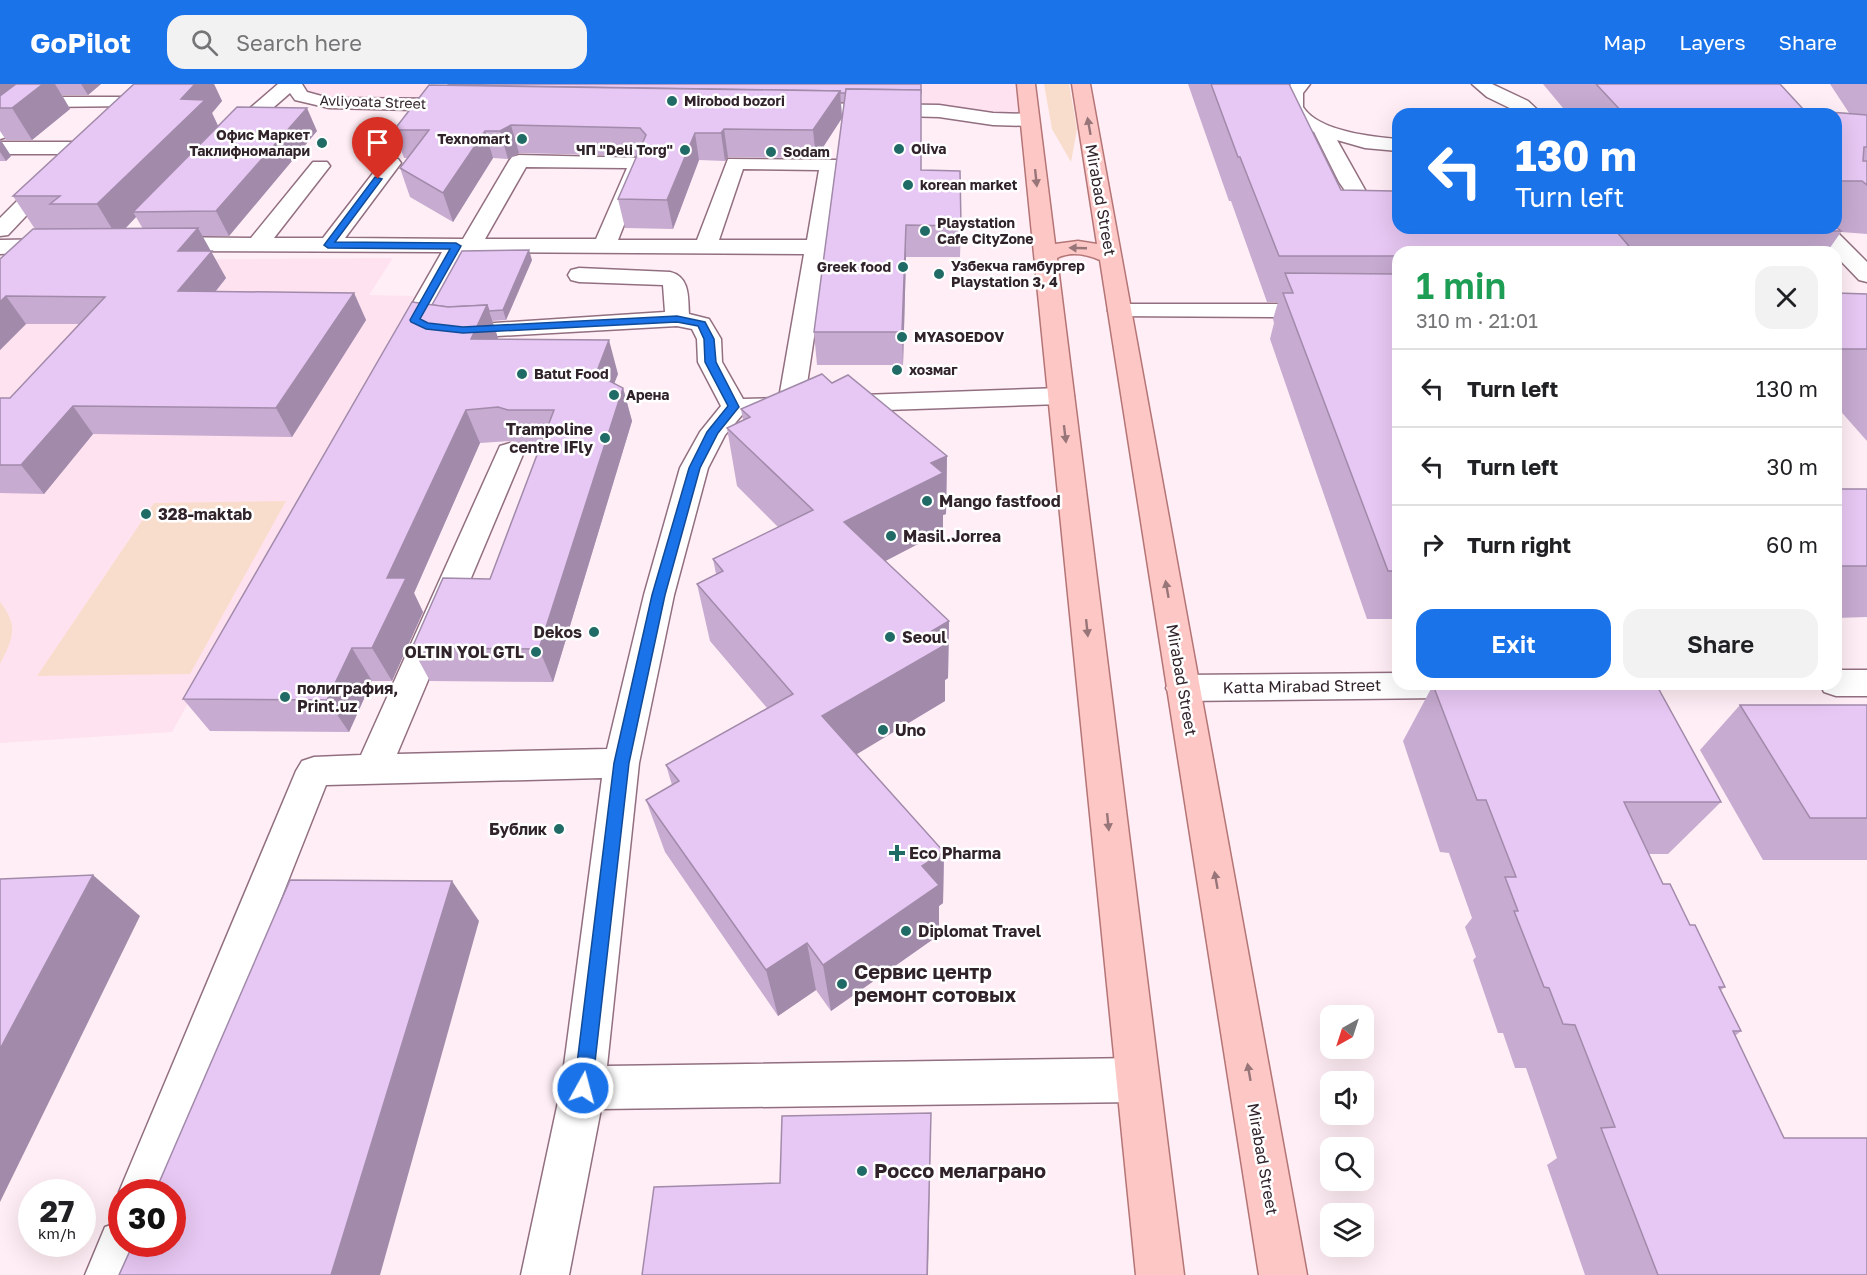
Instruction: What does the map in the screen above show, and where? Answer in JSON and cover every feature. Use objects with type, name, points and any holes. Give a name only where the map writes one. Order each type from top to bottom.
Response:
[{"type":"main road","points":[[1026,84],[1160,1275]]},
{"type":"main road","name":"Mirabad Street","points":[[1081,84],[1283,1275]]},
{"type":"main road","points":[[1045,255],[1059,249],[1077,247],[1095,250],[1111,257]]},
{"type":"street","points":[[0,110],[36,102],[127,102],[146,84]]},
{"type":"street","points":[[210,155],[249,116],[291,84]]},
{"type":"street","name":"Avliyoata Street","points":[[291,84],[301,96],[329,103],[478,105]]},
{"type":"street","points":[[1301,84],[1294,92],[1294,107],[1299,115],[1322,129],[1365,142],[1392,144]]},
{"type":"street","points":[[1481,84],[1491,93],[1516,102],[1524,108]]},
{"type":"street","points":[[836,110],[838,90]]},
{"type":"street","points":[[0,132],[36,102]]},
{"type":"street","points":[[249,116],[287,106],[329,103]]},
{"type":"street","points":[[776,109],[939,111],[993,119],[1030,120]]},
{"type":"street","points":[[1322,129],[1362,201],[1389,213]]},
{"type":"street","points":[[0,148],[81,148],[0,230]]},
{"type":"street","points":[[604,246],[639,162],[519,161],[415,320],[426,326],[463,330],[677,319],[701,324],[709,339],[710,362],[734,407]]},
{"type":"street","points":[[328,245],[391,163]]},
{"type":"street","points":[[706,246],[735,163],[830,164],[790,404]]},
{"type":"street","points":[[258,244],[320,166]]},
{"type":"street","points":[[1827,234],[1839,246]]},
{"type":"street","points":[[136,244],[815,247]]},
{"type":"street","points":[[0,247],[80,245]]},
{"type":"street","points":[[1842,249],[1867,275]]},
{"type":"street","points":[[579,276],[646,276],[670,279],[676,287],[677,319]]},
{"type":"street","points":[[1120,311],[1392,311]]},
{"type":"street","points":[[545,1275],[583,1088],[621,763],[659,595],[694,468],[713,432],[734,407],[1061,396]]},
{"type":"street","points":[[372,771],[510,453]]},
{"type":"street","points":[[1842,683],[1867,683]]},
{"type":"street","name":"Katta Mirabad Street","points":[[1184,688],[1392,686]]},
{"type":"street","points":[[147,1179],[314,771],[621,763]]},
{"type":"street","points":[[583,1088],[1137,1080]]},
{"type":"street","points":[[109,1275],[117,1257]]},
{"type":"shaded area","name":"Mirobod bozori","points":[[293,84],[1026,84],[1030,120],[965,113],[313,100]]},
{"type":"shaded area","points":[[1044,84],[1069,84],[1077,129],[1071,162],[1052,129]]},
{"type":"shaded area","name":"328-maktab","points":[[393,258],[369,295],[414,296],[172,732],[0,743],[0,261]]},
{"type":"shaded area","points":[[286,501],[190,674],[37,676],[154,503]]},
{"type":"shaded area","points":[[0,602],[10,618],[12,632],[0,664]]},
{"type":"building","points":[[16,84],[43,84],[12,108],[0,108],[0,96]]},
{"type":"building","points":[[134,84],[195,84],[181,99],[205,100],[97,204],[50,204],[60,196],[13,196]]},
{"type":"building","points":[[449,84],[921,84],[921,90],[846,89],[846,93],[840,93],[840,91]]},
{"type":"building","points":[[1211,84],[1289,84],[1341,190],[1392,191],[1392,234],[1619,234],[1629,246],[1392,246],[1392,256],[1279,256],[1240,157],[1238,157]]},
{"type":"building","points":[[1596,84],[1780,84],[1802,108],[1618,108]]},
{"type":"building","points":[[429,85],[840,91],[813,130],[724,129],[721,133],[695,133],[667,200],[618,199],[646,135],[640,128],[511,125],[500,131],[485,131],[443,193],[400,168],[429,130],[394,130]]},
{"type":"building","points":[[846,89],[921,90],[921,170],[960,171],[961,226],[906,225],[902,332],[814,332]]},
{"type":"building","points":[[237,107],[307,108],[216,211],[133,212]]},
{"type":"building","points":[[1842,113],[1867,115],[1867,147],[1864,147],[1863,161],[1867,161],[1867,185],[1862,181],[1842,181]]},
{"type":"building","points":[[198,228],[178,251],[212,251],[178,291],[354,293],[276,408],[73,406],[21,465],[0,465],[0,398],[10,398],[105,297],[6,296],[0,302],[0,259],[33,229]]},
{"type":"building","points":[[529,250],[503,310],[489,311],[487,305],[448,307],[432,305],[462,251]]},
{"type":"building","points":[[1285,273],[1392,274],[1392,571],[1388,571],[1283,293],[1293,293]]},
{"type":"building","points":[[1842,293],[1867,294],[1867,349],[1842,349]]},
{"type":"building","points":[[412,302],[448,307],[487,305],[471,339],[609,340],[596,374],[623,388],[539,649],[412,648],[443,578],[490,579],[554,410],[508,410],[498,407],[466,410],[387,578],[406,578],[372,648],[352,648],[327,700],[183,699]]},
{"type":"building","points":[[822,374],[832,383],[848,375],[947,456],[931,463],[943,473],[844,522],[949,621],[932,631],[945,645],[822,716],[944,852],[922,866],[939,885],[823,965],[807,943],[766,970],[646,800],[679,781],[666,765],[793,694],[697,584],[723,571],[713,559],[813,510],[727,428],[750,417],[741,409]]},
{"type":"building","points":[[1842,489],[1867,489],[1867,566],[1842,566]]},
{"type":"building","points":[[1435,690],[1659,690],[1721,802],[1624,802],[1663,884],[1670,884],[1690,925],[1695,925],[1725,987],[1719,987],[1741,1031],[1733,1031],[1784,1138],[1867,1138],[1867,1275],[1658,1275],[1601,1128],[1615,1127],[1575,1025],[1563,1024],[1549,988],[1544,987],[1514,911],[1518,911],[1505,877],[1516,877],[1486,800],[1477,800]]},
{"type":"building","points":[[1740,705],[1867,705],[1867,818],[1810,818]]},
{"type":"building","points":[[93,875],[0,1049],[0,879]]},
{"type":"building","points":[[290,880],[452,881],[331,1275],[119,1275],[127,1257],[186,1257],[186,1179],[161,1179]]},
{"type":"building","points":[[931,1113],[927,1275],[642,1275],[654,1187],[780,1183],[782,1116]]},
{"type":"place","name":"Mirobod bozori","points":[[672,101]]},
{"type":"place","name":"Texnomart","points":[[522,139]]},
{"type":"place","name":"Офис Маркет Таклифномалари","points":[[322,143]]},
{"type":"place","name":"Oliva","points":[[899,149]]},
{"type":"place","name":"ЧП \"Deli Torg\"","points":[[685,150]]},
{"type":"place","name":"Sodam","points":[[771,152]]},
{"type":"place","name":"korean market","points":[[908,185]]},
{"type":"place","name":"Playstation Cafe CityZone","points":[[925,231]]},
{"type":"place","name":"Greek food","points":[[903,267]]},
{"type":"place","name":"Узбекча гамбургер Playstation 3, 4","points":[[939,274]]},
{"type":"place","name":"MYASOEDOV","points":[[902,337]]},
{"type":"place","name":"хозмаг","points":[[897,370]]},
{"type":"place","name":"Batut Food","points":[[522,374]]},
{"type":"place","name":"Арена","points":[[614,395]]},
{"type":"place","name":"Trampoline centre IFly","points":[[605,438]]},
{"type":"place","name":"Mango fastfood","points":[[927,501]]},
{"type":"place","name":"328-maktab","points":[[146,514]]},
{"type":"place","name":"Masil.Jorrea","points":[[891,536]]},
{"type":"place","name":"Dekos","points":[[594,632]]},
{"type":"place","name":"Seoul","points":[[890,637]]},
{"type":"place","name":"OLTIN YOL GTL","points":[[536,652]]},
{"type":"place","name":"полиграфия, Print.uz","points":[[285,697]]},
{"type":"place","name":"Uno","points":[[883,730]]},
{"type":"place","name":"Бублик","points":[[559,829]]},
{"type":"place","name":"Eco Pharma","points":[[897,853]]},
{"type":"place","name":"Diplomat Travel","points":[[906,931]]},
{"type":"place","name":"Сервис центр ремонт сотовых","points":[[842,984]]},
{"type":"place","name":"Россо мелаграно","points":[[862,1171]]},
{"type":"route","points":[[378,179],[328,245],[456,246],[415,320],[426,326],[463,330],[677,319],[701,324],[709,339],[710,362],[734,407],[713,432],[694,468],[659,595],[621,763],[583,1088]]}]
